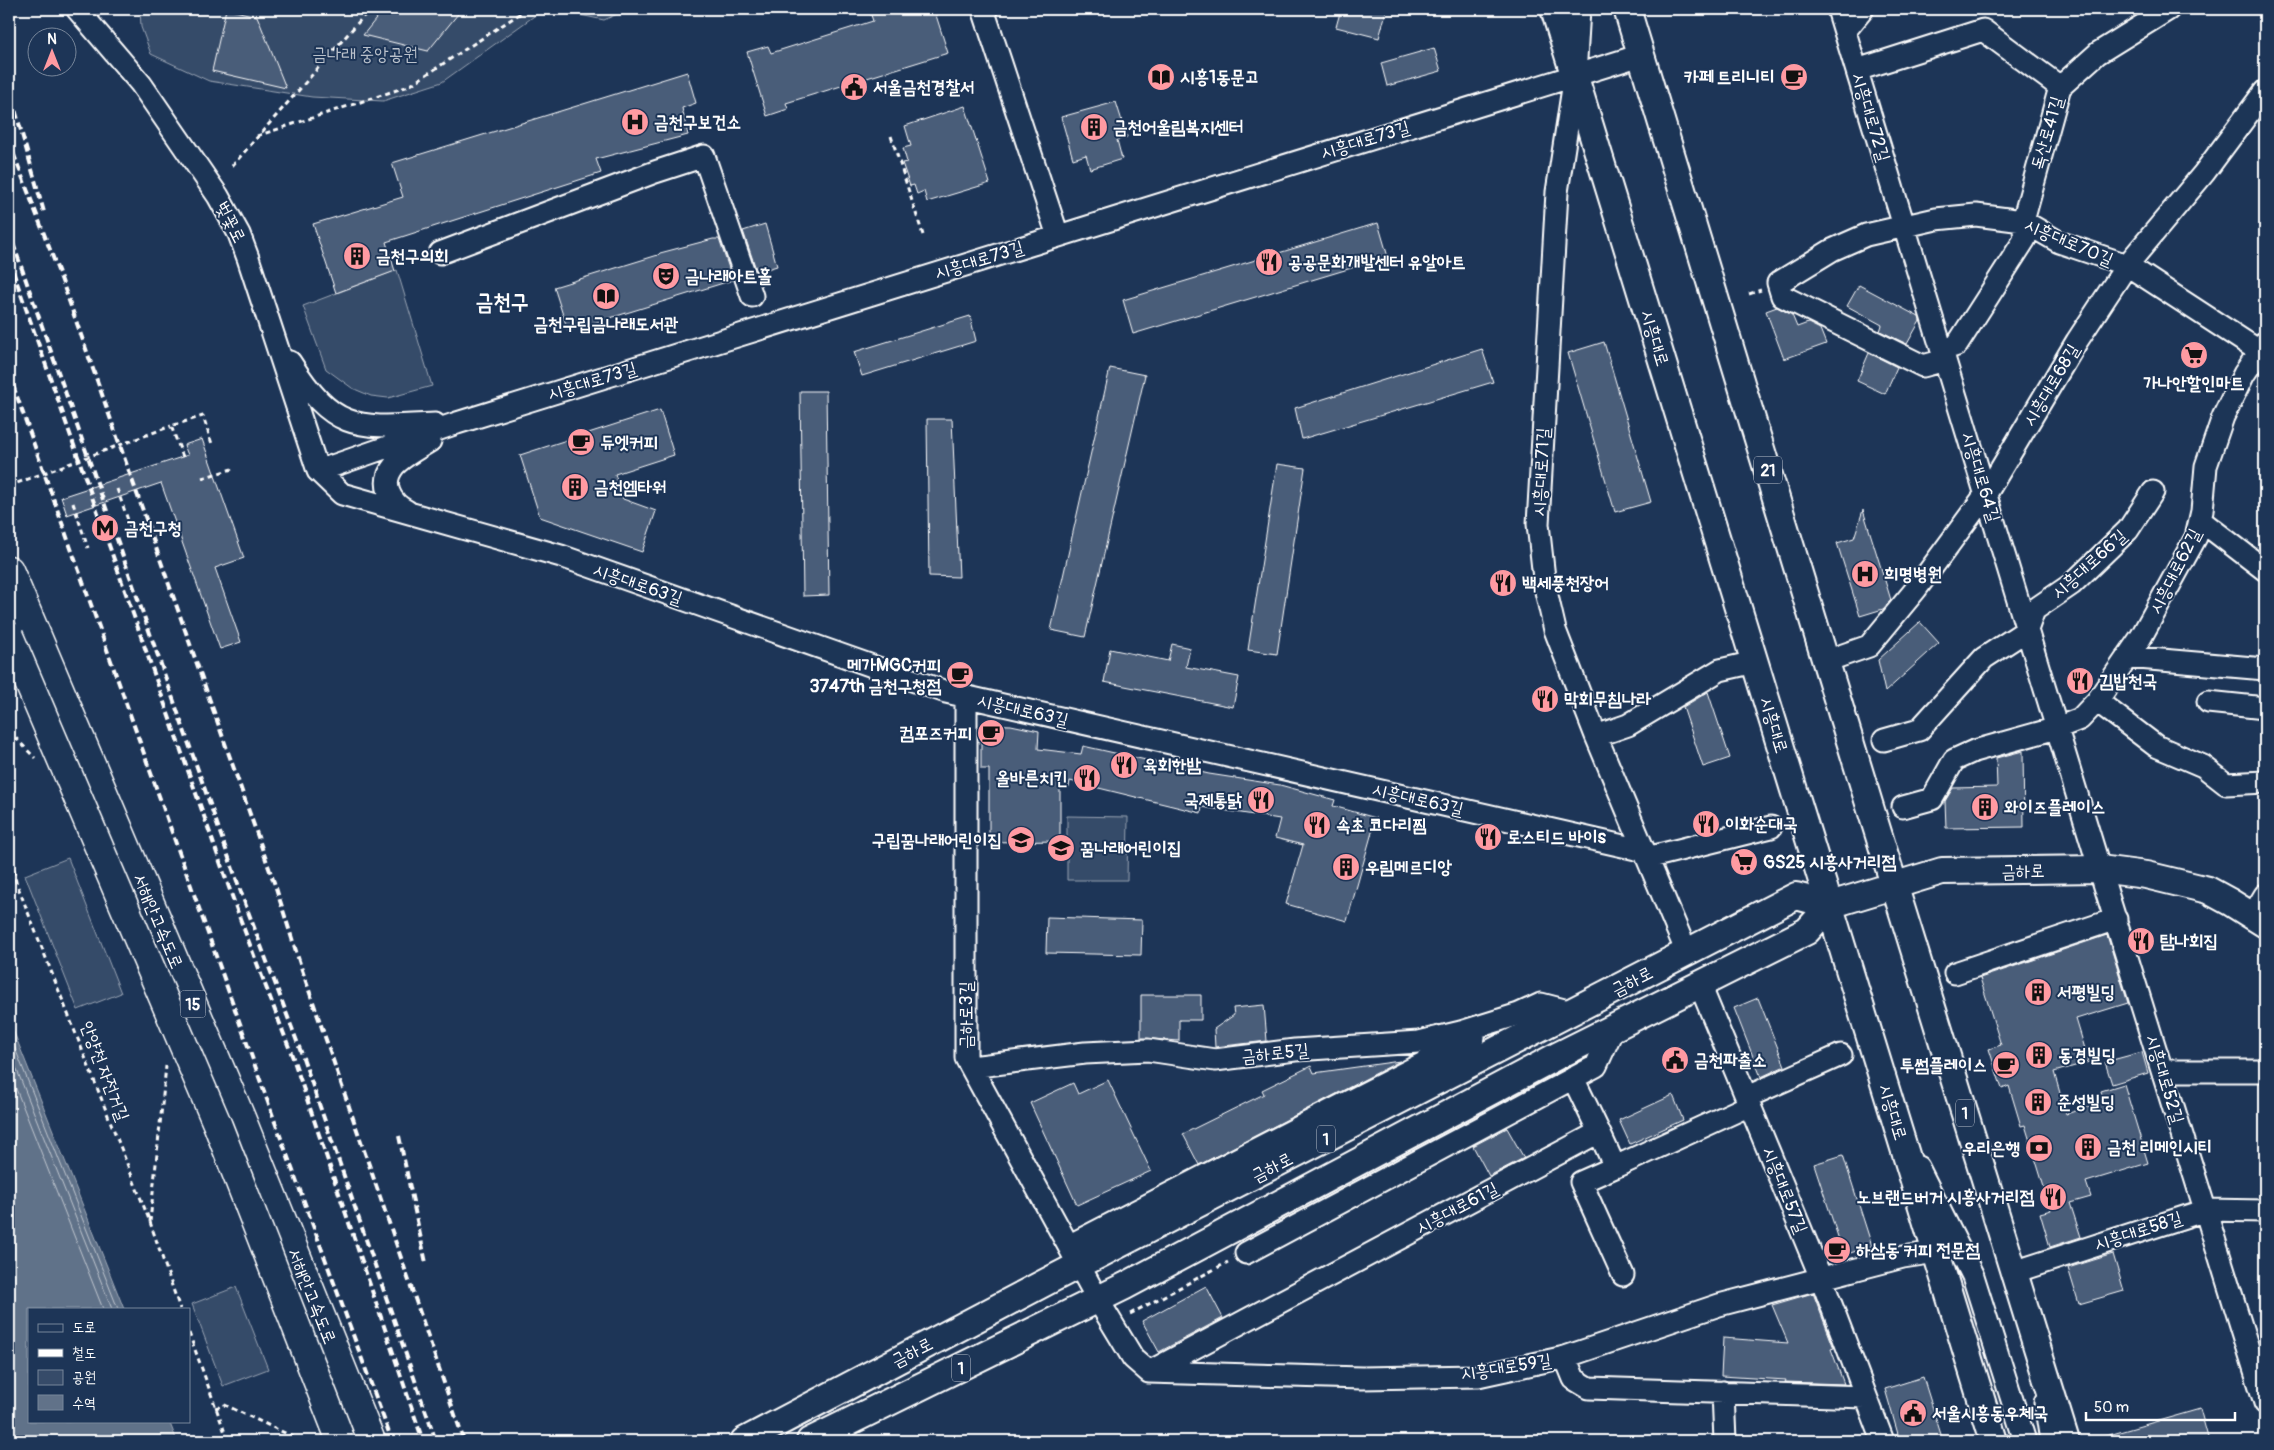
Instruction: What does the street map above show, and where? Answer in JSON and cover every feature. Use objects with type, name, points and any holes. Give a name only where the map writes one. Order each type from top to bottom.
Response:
[{"type":"highway","name":"서해안고속도로","points":[[9,570],[241,1118],[371,1441]]},
{"type":"highway","name":"서해안고속도로","points":[[9,636],[218,1126],[341,1441]]},
{"type":"main road","name":"시흥대로","points":[[1554,9],[1994,1441]]},
{"type":"main road","name":"21","points":[[1627,9],[1895,885]]},
{"type":"main road","name":"금하로","points":[[816,1438],[1098,1300],[1613,1028],[1807,931],[1830,905],[1942,871],[2100,869],[2179,881],[2208,890],[2261,912]]},
{"type":"main road","name":"1","points":[[1895,885],[2066,1441]]},
{"type":"main road","name":"금하로","points":[[744,1441],[1075,1255],[1572,1012],[1796,896],[1830,905]]},
{"type":"street","points":[[983,9],[1058,236]]},
{"type":"street","name":"시흥대로71길","points":[[1579,9],[1574,75],[1557,192],[1538,524],[1546,587],[1555,630],[1596,736],[1646,854]]},
{"type":"street","name":"시흥대로72길","points":[[1838,9],[1904,226]]},
{"type":"street","points":[[1845,31],[1863,9]]},
{"type":"street","name":"독산로41길","points":[[1778,283],[1782,296],[1923,366],[1944,355],[1958,345],[2025,239],[2023,221],[2060,87],[2098,53],[2169,9]]},
{"type":"street","name":"벚꽃로","points":[[86,12],[141,84],[226,210],[239,234],[318,471]]},
{"type":"street","points":[[1857,70],[1983,30],[2060,87]]},
{"type":"street","name":"시흥대로73길","points":[[318,471],[457,422],[1641,54]]},
{"type":"street","name":"시흥대로68길","points":[[1826,661],[1869,646],[1916,589],[1986,494],[2077,341],[2127,265],[2204,173],[2265,91]]},
{"type":"street","points":[[440,253],[655,172],[704,156],[752,296]]},
{"type":"street","name":"시흥대로70길","points":[[1778,283],[1832,250],[1866,235],[1936,219],[1976,215],[2023,221],[2060,242],[2127,265],[2262,347]]},
{"type":"street","name":"시흥대로64길","points":[[1904,226],[2057,728]]},
{"type":"street","points":[[272,334],[306,387],[330,412],[345,420],[376,426],[457,422]]},
{"type":"street","name":"시흥대로62길","points":[[1903,807],[1932,800],[1954,760],[1974,751],[2057,728],[2080,719],[2097,701],[2141,637],[2196,537],[2200,520],[2206,466],[2223,417],[2244,374],[2262,347]]},
{"type":"street","points":[[412,514],[397,506],[388,492],[390,476],[394,466],[457,422]]},
{"type":"street","name":"시흥대로63길","points":[[318,471],[342,494],[561,556],[966,697],[1646,854]]},
{"type":"street","name":"시흥대로66길","points":[[2027,630],[2034,610],[2072,584],[2128,530],[2153,492]]},
{"type":"street","points":[[2200,520],[2265,570]]},
{"type":"street","points":[[1884,740],[1919,730],[1984,658],[2027,630]]},
{"type":"street","points":[[2127,657],[2265,669]]},
{"type":"street","points":[[1596,736],[1628,725],[1720,670],[1755,662]]},
{"type":"street","name":"금하로3길","points":[[966,697],[966,1058],[1098,1300]]},
{"type":"street","points":[[2097,701],[2156,746],[2203,766],[2226,784],[2265,782]]},
{"type":"street","points":[[2208,702],[2265,708]]},
{"type":"street","points":[[2057,728],[2100,869]]},
{"type":"street","points":[[1687,953],[1646,854],[1771,827]]},
{"type":"street","name":"시흥대로52길","points":[[2100,869],[2265,1403]]},
{"type":"street","points":[[1955,973],[2116,919]]},
{"type":"street","name":"시흥대로57길","points":[[1700,985],[1821,1278],[1882,1441]]},
{"type":"street","name":"금하로5길","points":[[971,1067],[1085,1053],[1148,1050],[1215,1060],[1295,1050],[1419,1042],[1461,1032],[1519,1014],[1541,1004],[1572,1012]]},
{"type":"street","points":[[1075,1255],[1519,1014]]},
{"type":"street","points":[[1246,1253],[1596,1066],[1613,1028]]},
{"type":"street","points":[[1623,1276],[1581,1182],[1842,1055]]},
{"type":"street","points":[[2163,1071],[2265,1071]]},
{"type":"street","points":[[1574,1078],[1615,1167]]},
{"type":"street","points":[[1896,1122],[1973,1276],[2025,1441]]},
{"type":"street","name":"시흥대로61길","points":[[1149,1372],[1599,1132]]},
{"type":"street","name":"시흥대로58길","points":[[2014,1272],[2206,1210],[2265,1210]]},
{"type":"street","name":"시흥대로59길","points":[[1149,1372],[1230,1376],[1362,1378],[1478,1376],[1565,1357],[1719,1305],[1903,1257],[1936,1252]]},
{"type":"street","points":[[1098,1300],[1133,1358],[1149,1372]]},
{"type":"street","points":[[2035,1342],[2050,1441]]},
{"type":"street","points":[[1565,1357],[1574,1379],[1588,1388],[1865,1397]]},
{"type":"street","points":[[1722,1392],[1725,1441]]},
{"type":"path","points":[[232,166],[370,9]]},
{"type":"path","points":[[257,136],[408,86],[527,9]]},
{"type":"path","points":[[891,136],[923,235]]},
{"type":"path","points":[[9,486],[203,416],[212,444]]},
{"type":"path","points":[[171,426],[183,457]]},
{"type":"path","points":[[202,478],[232,469]]},
{"type":"path","points":[[117,489],[133,534]]},
{"type":"path","points":[[73,503],[88,548]]},
{"type":"path","name":"안양천 자전거길","points":[[9,843],[16,882],[150,1222],[180,1308]]},
{"type":"path","points":[[150,1222],[166,1060]]},
{"type":"path","points":[[1131,1320],[1128,1315],[1246,1253]]},
{"type":"path","points":[[190,1337],[228,1441]]},
{"type":"path","points":[[215,1408],[225,1405],[302,1441]]},
{"type":"green space","name":"금나래 중앙공원","points":[[140,9],[544,9],[442,82],[383,101],[312,97],[209,81],[151,54],[141,27]]},
{"type":"green space","points":[[551,9],[635,9],[626,10],[604,20]]},
{"type":"green space","points":[[397,270],[432,386],[388,398],[371,396],[352,388],[326,369],[303,306]]},
{"type":"green space","points":[[1067,816],[1128,817],[1127,880],[1067,880]]},
{"type":"green space","points":[[68,858],[121,993],[78,1010],[25,875]]},
{"type":"green space","points":[[236,1287],[268,1369],[223,1386],[192,1304]]},
{"type":"water","points":[[9,1020],[124,1308],[28,1308],[28,1422],[169,1422],[177,1441],[9,1441]]},
{"type":"building","points":[[226,9],[257,16],[286,88],[212,71]]},
{"type":"building","points":[[384,9],[462,9],[428,51],[363,35]]},
{"type":"building","points":[[869,9],[934,9],[948,53],[786,103],[788,109],[767,116],[747,52],[768,46],[771,53],[873,21]]},
{"type":"building","points":[[1341,9],[1387,9],[1379,38],[1336,27]]},
{"type":"building","points":[[1434,48],[1441,71],[1387,86],[1381,63]]},
{"type":"building","points":[[687,72],[696,103],[682,108],[688,135],[596,159],[601,173],[386,242],[395,271],[336,293],[313,224],[403,197],[392,163]]},
{"type":"building","name":"금천어울림복지센터","points":[[1116,102],[1127,137],[1117,140],[1122,159],[1090,169],[1086,155],[1073,159],[1061,117]]},
{"type":"building","points":[[965,106],[990,183],[927,202],[924,191],[917,194],[914,185],[910,186],[902,163],[907,162],[903,148],[911,146],[905,126]]},
{"type":"building","points":[[1378,223],[1388,257],[1133,334],[1123,300]]},
{"type":"building","points":[[765,224],[777,266],[757,272],[743,231]]},
{"type":"building","name":"금나래아트홀","points":[[719,239],[733,280],[568,331],[554,287],[660,253]]},
{"type":"building","points":[[1859,285],[1919,317],[1920,321],[1907,344],[1880,331],[1882,325],[1847,306]]},
{"type":"building","points":[[1777,307],[1792,315],[1797,327],[1808,323],[1820,329],[1826,344],[1784,359],[1766,311]]},
{"type":"building","points":[[970,316],[976,341],[862,376],[854,352]]},
{"type":"building","points":[[1604,342],[1651,502],[1615,512],[1568,353]]},
{"type":"building","points":[[1482,349],[1493,382],[1302,439],[1295,408]]},
{"type":"building","points":[[1869,353],[1897,367],[1885,394],[1857,381]]},
{"type":"building","points":[[1110,368],[1145,375],[1085,637],[1051,630]]},
{"type":"building","points":[[800,391],[826,391],[829,595],[803,596]]},
{"type":"building","name":"금천엠타워","points":[[660,410],[674,455],[615,474],[623,499],[656,511],[642,552],[540,517],[520,455]]},
{"type":"building","points":[[927,419],[952,419],[959,577],[929,576]]},
{"type":"building","points":[[202,439],[244,558],[215,568],[241,642],[220,649],[161,483],[67,515],[61,497],[188,455],[184,445]]},
{"type":"building","points":[[1277,464],[1305,468],[1277,654],[1248,650]]},
{"type":"building","name":"희명병원","points":[[1863,510],[1891,600],[1883,609],[1860,616],[1837,543],[1854,538]]},
{"type":"building","points":[[1920,622],[1939,643],[1885,692],[1878,660]]},
{"type":"building","points":[[1172,644],[1190,648],[1186,667],[1239,677],[1233,707],[1104,682],[1110,649],[1168,661]]},
{"type":"building","points":[[1708,692],[1730,758],[1703,767],[1683,707]]},
{"type":"building","points":[[981,724],[1011,725],[1039,731],[1038,749],[1081,754],[1083,746],[1209,774],[1280,785],[1335,800],[1333,806],[1376,818],[1347,921],[1286,904],[1303,845],[1275,838],[1280,819],[1202,807],[1201,813],[1070,781],[1069,787],[1060,786],[1060,841],[989,842],[989,769],[981,769]]},
{"type":"building","name":"와이즈플레이스","points":[[2023,751],[2024,827],[1946,828],[1945,801],[1953,788],[1997,787],[1996,758]]},
{"type":"building","points":[[1047,917],[1142,920],[1141,955],[1046,953]]},
{"type":"building","points":[[2107,935],[2128,1003],[2076,1019],[2089,1062],[2054,1072],[2066,1114],[2104,1102],[2101,1091],[2124,1084],[2148,1163],[2086,1182],[2091,1197],[2070,1203],[2081,1237],[2050,1247],[2040,1213],[2051,1210],[2025,1125],[2021,1126],[2009,1086],[2002,1089],[1989,1049],[2001,1045],[1980,978]]},
{"type":"building","points":[[1141,995],[1201,995],[1201,1020],[1179,1020],[1179,1041],[1141,1038]]},
{"type":"building","points":[[1758,998],[1785,1066],[1761,1077],[1734,1008]]},
{"type":"building","points":[[1264,1005],[1267,1041],[1215,1047],[1214,1029],[1234,1015],[1233,1008]]},
{"type":"building","points":[[2142,1052],[2148,1073],[2112,1084],[2105,1062]]},
{"type":"building","points":[[1400,1061],[1199,1165],[1183,1134],[1264,1094],[1262,1090],[1311,1066],[1314,1073]]},
{"type":"building","points":[[1108,1080],[1151,1171],[1077,1205],[1030,1103],[1073,1083],[1078,1094]]},
{"type":"building","points":[[1673,1095],[1683,1120],[1630,1144],[1619,1120]]},
{"type":"building","points":[[1507,1128],[1524,1158],[1489,1176],[1473,1146]]},
{"type":"building","points":[[1843,1155],[1872,1246],[1844,1255],[1814,1164]]},
{"type":"building","points":[[2113,1254],[2124,1291],[2079,1304],[2068,1268]]},
{"type":"building","points":[[1206,1286],[1223,1318],[1159,1352],[1142,1321]]},
{"type":"building","points":[[1813,1293],[1834,1348],[1831,1349],[1844,1384],[1785,1382],[1786,1380],[1721,1376],[1723,1338],[1788,1343],[1772,1305]]},
{"type":"building","name":"서울시흥동우체국","points":[[1923,1377],[1943,1441],[1900,1441],[1885,1389]]},
{"type":"building","points":[[2200,1409],[2209,1441],[2103,1441],[2102,1437]]},
{"type":"railway","points":[[9,88],[44,212]]},
{"type":"railway","points":[[9,142],[62,281],[276,888],[301,967],[464,1441]]},
{"type":"railway","points":[[9,232],[243,898],[301,1052],[436,1441]]},
{"type":"railway","points":[[9,260],[239,916],[293,1058],[423,1441]]},
{"type":"railway","points":[[9,374],[275,1122],[392,1441]]},
{"type":"railway","points":[[399,1136],[426,1263]]},
{"type":"place","name":"시흥1동문고","points":[[1161,77]]},
{"type":"place","name":"카페 트리니티","points":[[1794,77]]},
{"type":"place","name":"서울금천경찰서","points":[[854,87]]},
{"type":"place","name":"금천구보건소","points":[[635,122]]},
{"type":"place","name":"금천어울림복지센터","points":[[1094,127]]},
{"type":"place","name":"금천구의회","points":[[357,256]]},
{"type":"place","name":"공공문화개발센터 유알아트","points":[[1269,262]]},
{"type":"place","name":"금나래아트홀","points":[[666,276]]},
{"type":"place","name":"금천구립금나래도서관","points":[[606,296]]},
{"type":"place","name":"가나안할인마트","points":[[2194,355]]},
{"type":"place","name":"듀엣커피","points":[[581,442]]},
{"type":"place","name":"금천엠타워","points":[[575,487]]},
{"type":"place","name":"금천구청","points":[[105,528]]},
{"type":"place","name":"희명병원","points":[[1865,574]]},
{"type":"place","name":"백세풍천장어","points":[[1503,583]]},
{"type":"place","name":"메가MGC커피 3747th 금천구청점","points":[[960,675]]},
{"type":"place","name":"김밥천국","points":[[2080,681]]},
{"type":"place","name":"막회무침나라","points":[[1545,699]]},
{"type":"place","name":"컴포즈커피","points":[[991,733]]},
{"type":"place","name":"육회한밤","points":[[1124,765]]},
{"type":"place","name":"올바른치킨","points":[[1087,778]]},
{"type":"place","name":"국제통닭","points":[[1261,800]]},
{"type":"place","name":"와이즈플레이스","points":[[1985,807]]},
{"type":"place","name":"이화순대국","points":[[1706,824]]},
{"type":"place","name":"속초 코다리찜","points":[[1317,825]]},
{"type":"place","name":"로스티드 바이s","points":[[1488,837]]},
{"type":"place","name":"구립꿈나래어린이집","points":[[1021,840]]},
{"type":"place","name":"꿈나래어린이집","points":[[1061,848]]},
{"type":"place","name":"GS25 시흥사거리점","points":[[1744,862]]},
{"type":"place","name":"우림메르디앙","points":[[1346,867]]},
{"type":"place","name":"탐나회집","points":[[2141,941]]},
{"type":"place","name":"서평빌딩","points":[[2038,992]]},
{"type":"place","name":"동경빌딩","points":[[2039,1055]]},
{"type":"place","name":"금천파출소","points":[[1675,1060]]},
{"type":"place","name":"투썸플레이스","points":[[2006,1065]]},
{"type":"place","name":"준성빌딩","points":[[2038,1102]]},
{"type":"place","name":"금천 리메인시티","points":[[2088,1147]]},
{"type":"place","name":"우리은행","points":[[2039,1148]]},
{"type":"place","name":"노브랜드버거 시흥사거리점","points":[[2053,1197]]},
{"type":"place","name":"하삼동 커피 전문점","points":[[1837,1250]]},
{"type":"place","name":"서울시흥동우체국","points":[[1913,1413]]},
{"type":"district","name":"금천구","points":[[502,301]]}]
